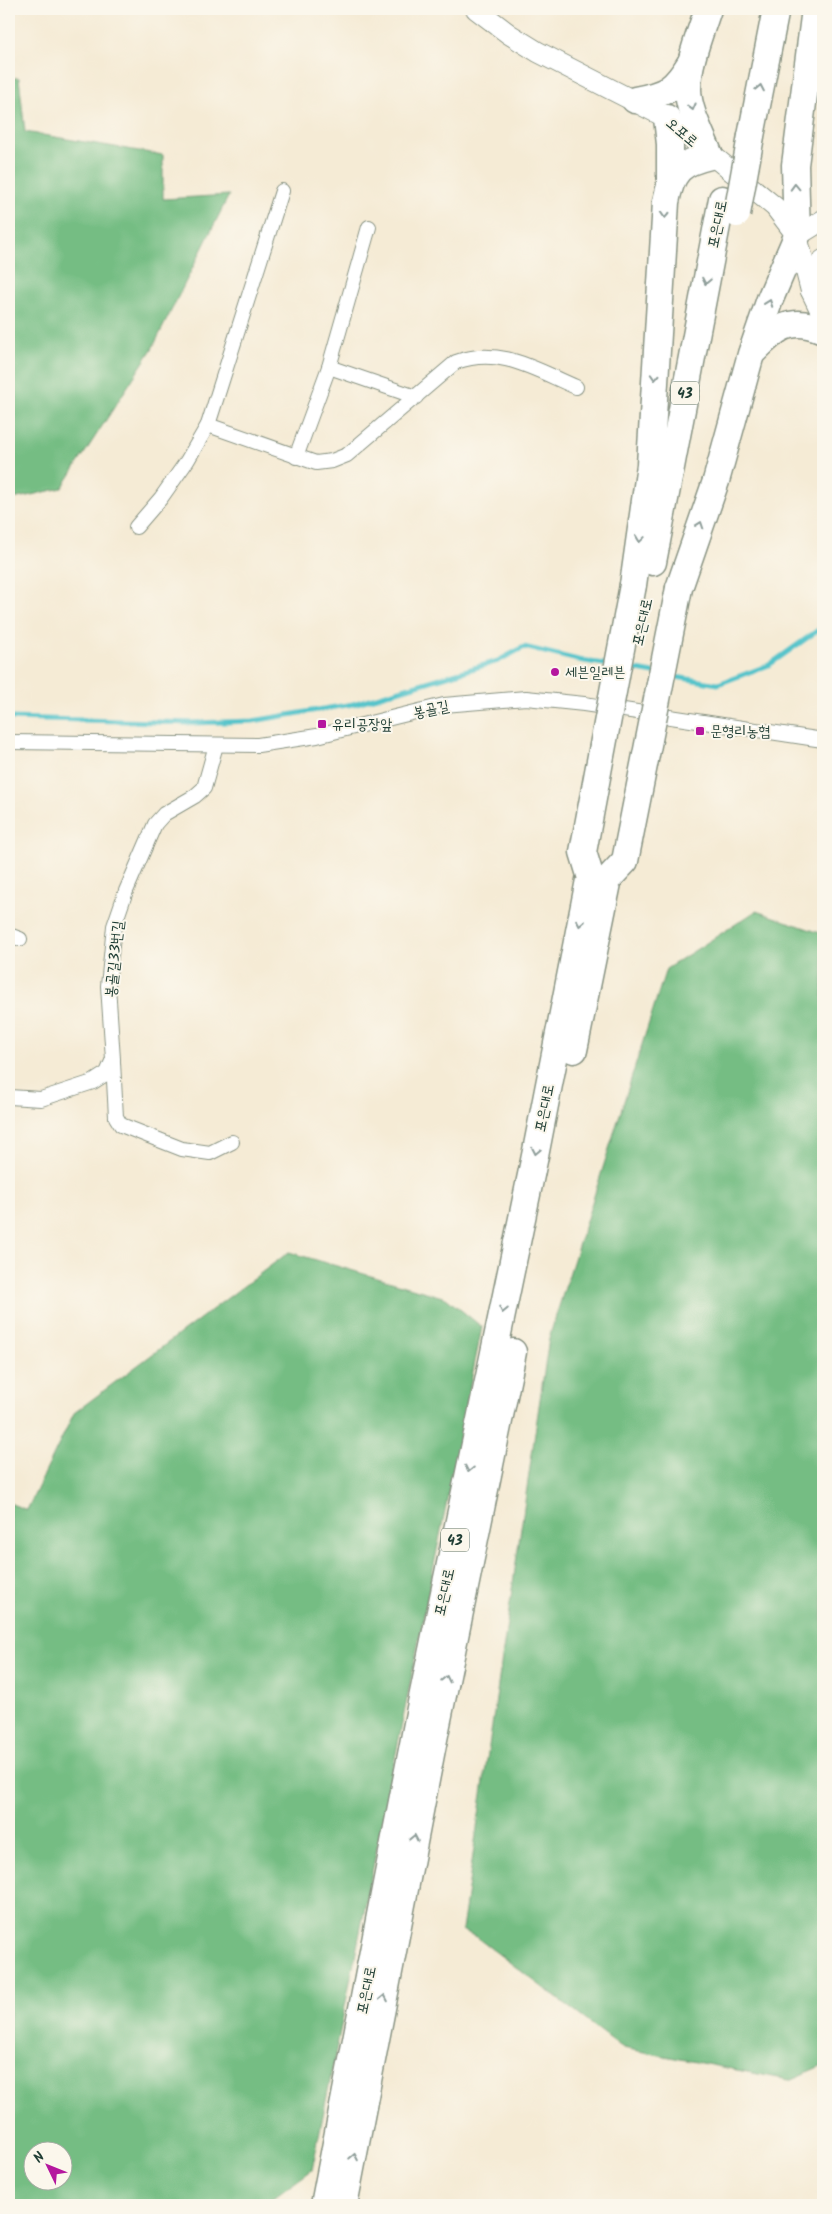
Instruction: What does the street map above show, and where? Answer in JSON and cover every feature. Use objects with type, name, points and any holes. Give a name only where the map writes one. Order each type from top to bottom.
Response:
[{"type":"highway","points":[[670,183],[679,169],[692,160],[710,156],[693,110],[688,90],[692,59],[708,9]]},
{"type":"highway","name":"43","points":[[743,131],[758,9]]},
{"type":"highway","name":"43","points":[[743,131],[776,9]]},
{"type":"highway","points":[[667,118],[670,144],[670,183],[666,202],[650,466],[656,586],[625,861],[599,877],[583,852],[656,586],[716,481],[751,354],[770,299],[796,236],[795,156],[815,9]]},
{"type":"highway","points":[[635,100],[658,95],[671,89],[681,79],[692,59]]},
{"type":"highway","name":"포은대로","points":[[656,586],[743,131]]},
{"type":"highway","points":[[751,354],[771,333],[785,325],[804,323],[823,330]]},
{"type":"highway","name":"포은대로","points":[[324,2205],[421,1703],[536,1151],[599,877]]},
{"type":"highway","name":"포은대로","points":[[344,2205],[599,877]]},
{"type":"street","name":"오포로","points":[[483,11],[538,52],[667,118],[710,156],[775,207],[796,236],[811,291],[823,316]]},
{"type":"street","points":[[136,527],[161,498],[187,461],[208,425],[282,191]]},
{"type":"street","points":[[796,236],[823,220]]},
{"type":"street","points":[[296,457],[329,367],[369,227]]},
{"type":"street","points":[[811,291],[823,260]]},
{"type":"street","points":[[208,425],[316,463],[332,461],[347,455],[456,362],[473,356],[493,356],[511,360],[576,387]]},
{"type":"street","points":[[329,367],[416,396]]},
{"type":"street","name":"봉골길","points":[[9,742],[258,745],[288,742],[317,736],[444,704],[526,698],[584,704],[823,740]]},
{"type":"street","name":"봉골길33번길","points":[[216,745],[209,777],[204,788],[195,796],[164,814],[155,824],[114,926],[108,986],[116,1117],[121,1125],[182,1149],[210,1153],[232,1142]]},
{"type":"street","points":[[9,1098],[41,1099],[93,1082],[107,1073],[113,1059]]},
{"type":"green space","points":[[9,78],[19,78],[25,132],[163,155],[163,199],[229,195],[152,349],[62,488],[9,500]]},
{"type":"green space","points":[[756,911],[823,934],[823,2065],[789,2080],[623,2048],[476,1937],[462,1930],[549,1338],[666,969]]},
{"type":"green space","points":[[289,1252],[446,1298],[482,1327],[312,2170],[264,2205],[9,2205],[9,1503],[27,1510],[74,1413]]},
{"type":"waterway","points":[[670,676],[718,684],[769,665],[821,628],[823,624]]},
{"type":"waterway","points":[[9,718],[193,723],[253,721],[353,704],[498,661],[524,647],[578,660],[610,665]]},
{"type":"waterway","points":[[626,668],[654,673]]},
{"type":"place","name":"세븐일레븐","points":[[555,672]]},
{"type":"place","name":"유리공장앞","points":[[322,724]]},
{"type":"place","name":"문형리농협","points":[[700,731]]}]
